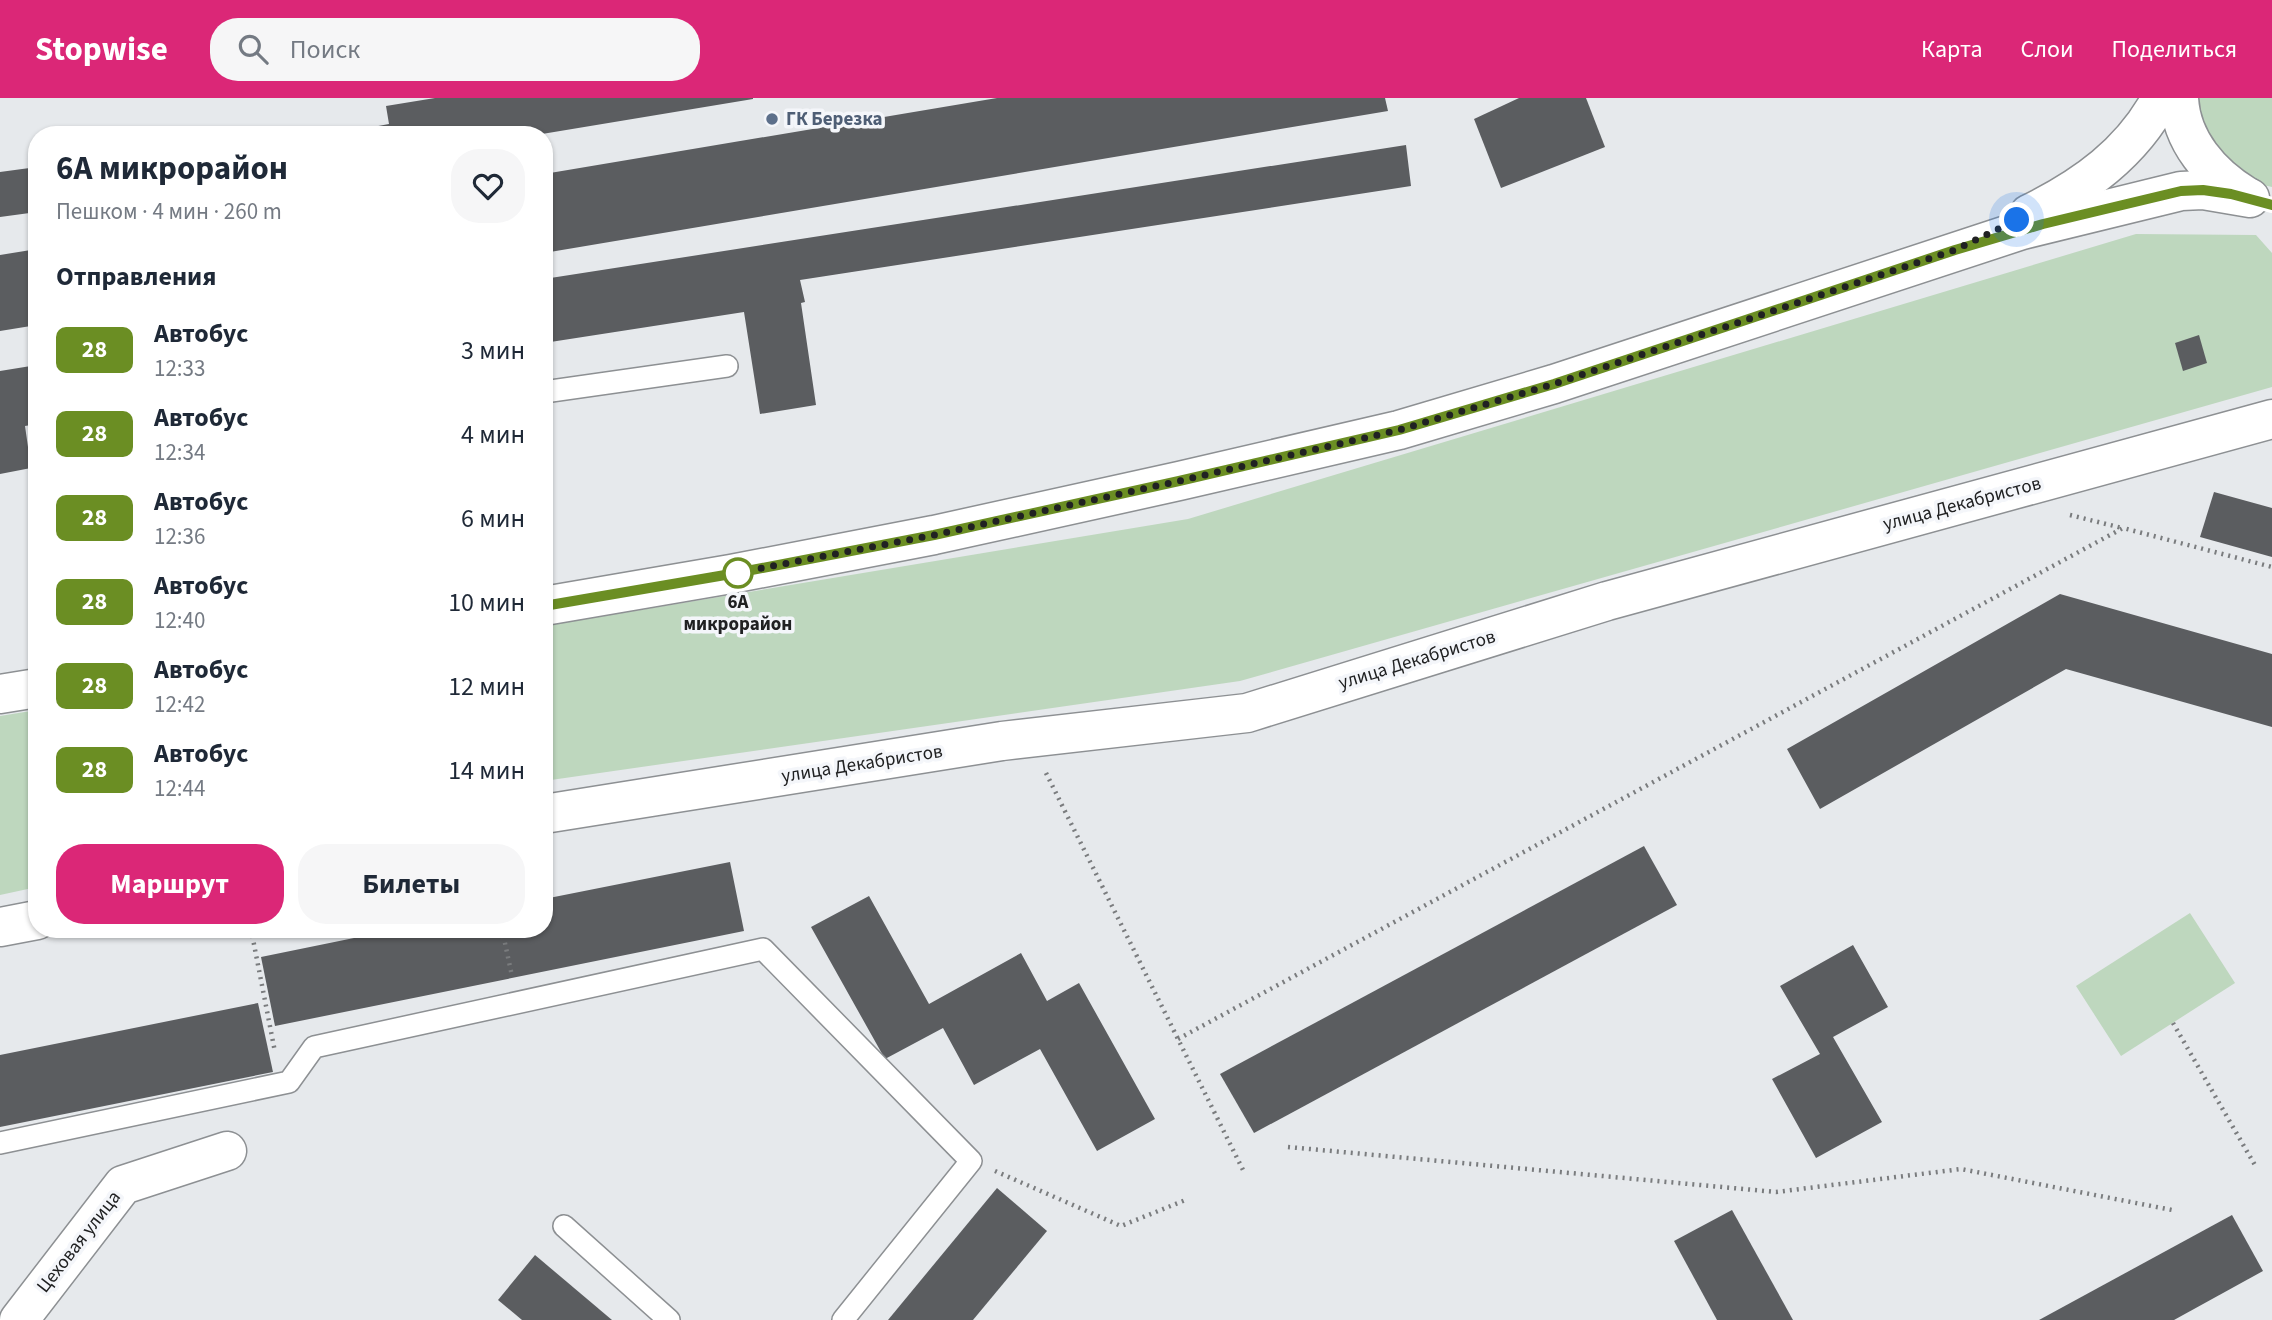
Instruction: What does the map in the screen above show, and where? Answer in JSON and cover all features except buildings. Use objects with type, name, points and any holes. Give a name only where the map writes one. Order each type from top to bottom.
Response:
[{"type":"street","points":[[1955,250],[2046,205],[2100,173],[2134,140],[2161,98]]},
{"type":"street","points":[[2179,98],[2185,127],[2210,169],[2229,186],[2261,201]]},
{"type":"street","points":[[553,604],[934,535],[1399,430],[1554,384],[1955,250],[2043,224],[2181,191],[2203,190],[2261,201]]},
{"type":"street","name":"улица Декабристов","points":[[553,813],[1002,741],[1247,713],[1607,601],[2272,419]]},
{"type":"street","points":[[0,694],[28,689]]},
{"type":"street","points":[[0,928],[28,922]]},
{"type":"street","name":"Цеховая улица","points":[[19,1320],[123,1185],[227,1151]]},
{"type":"lane","points":[[553,391],[727,366]]},
{"type":"lane","points":[[0,1143],[289,1082],[314,1047],[763,949],[971,1161],[843,1320]]},
{"type":"lane","points":[[564,1226],[669,1320]]},
{"type":"path","points":[[2062,513],[2272,567]]},
{"type":"path","points":[[1178,1039],[2123,528]]},
{"type":"path","points":[[1040,762],[1243,1170]]},
{"type":"path","points":[[253,938],[281,1083]]},
{"type":"path","points":[[504,938],[518,1003]]},
{"type":"path","points":[[2173,1023],[2256,1167]]},
{"type":"path","points":[[1288,1147],[1776,1192],[1961,1169],[2172,1210]]},
{"type":"path","points":[[971,1161],[1121,1226],[1188,1199]]},
{"type":"green space","points":[[2196,98],[2272,98],[2272,187],[2241,174],[2208,137]]},
{"type":"green space","points":[[2136,234],[2256,235],[2272,253],[2272,387],[1240,681],[553,780],[553,625],[1188,519]]},
{"type":"green space","points":[[28,711],[28,889],[0,895],[0,716]]},
{"type":"green space","points":[[2190,913],[2235,983],[2121,1056],[2076,986]]},
{"type":"bus line","name":"28","points":[[553,604],[934,535],[1399,430],[1554,384],[1955,250],[2022,230],[2163,195],[2203,190],[2250,198],[2272,205]]},
{"type":"place","name":"ГК Березка","points":[[772,119]]},
{"type":"place","name":"6А микрорайон","points":[[738,573]]},
{"type":"route","points":[[738,573],[731,574],[934,535],[1399,430],[1554,384],[1955,250],[2017,220]]}]
